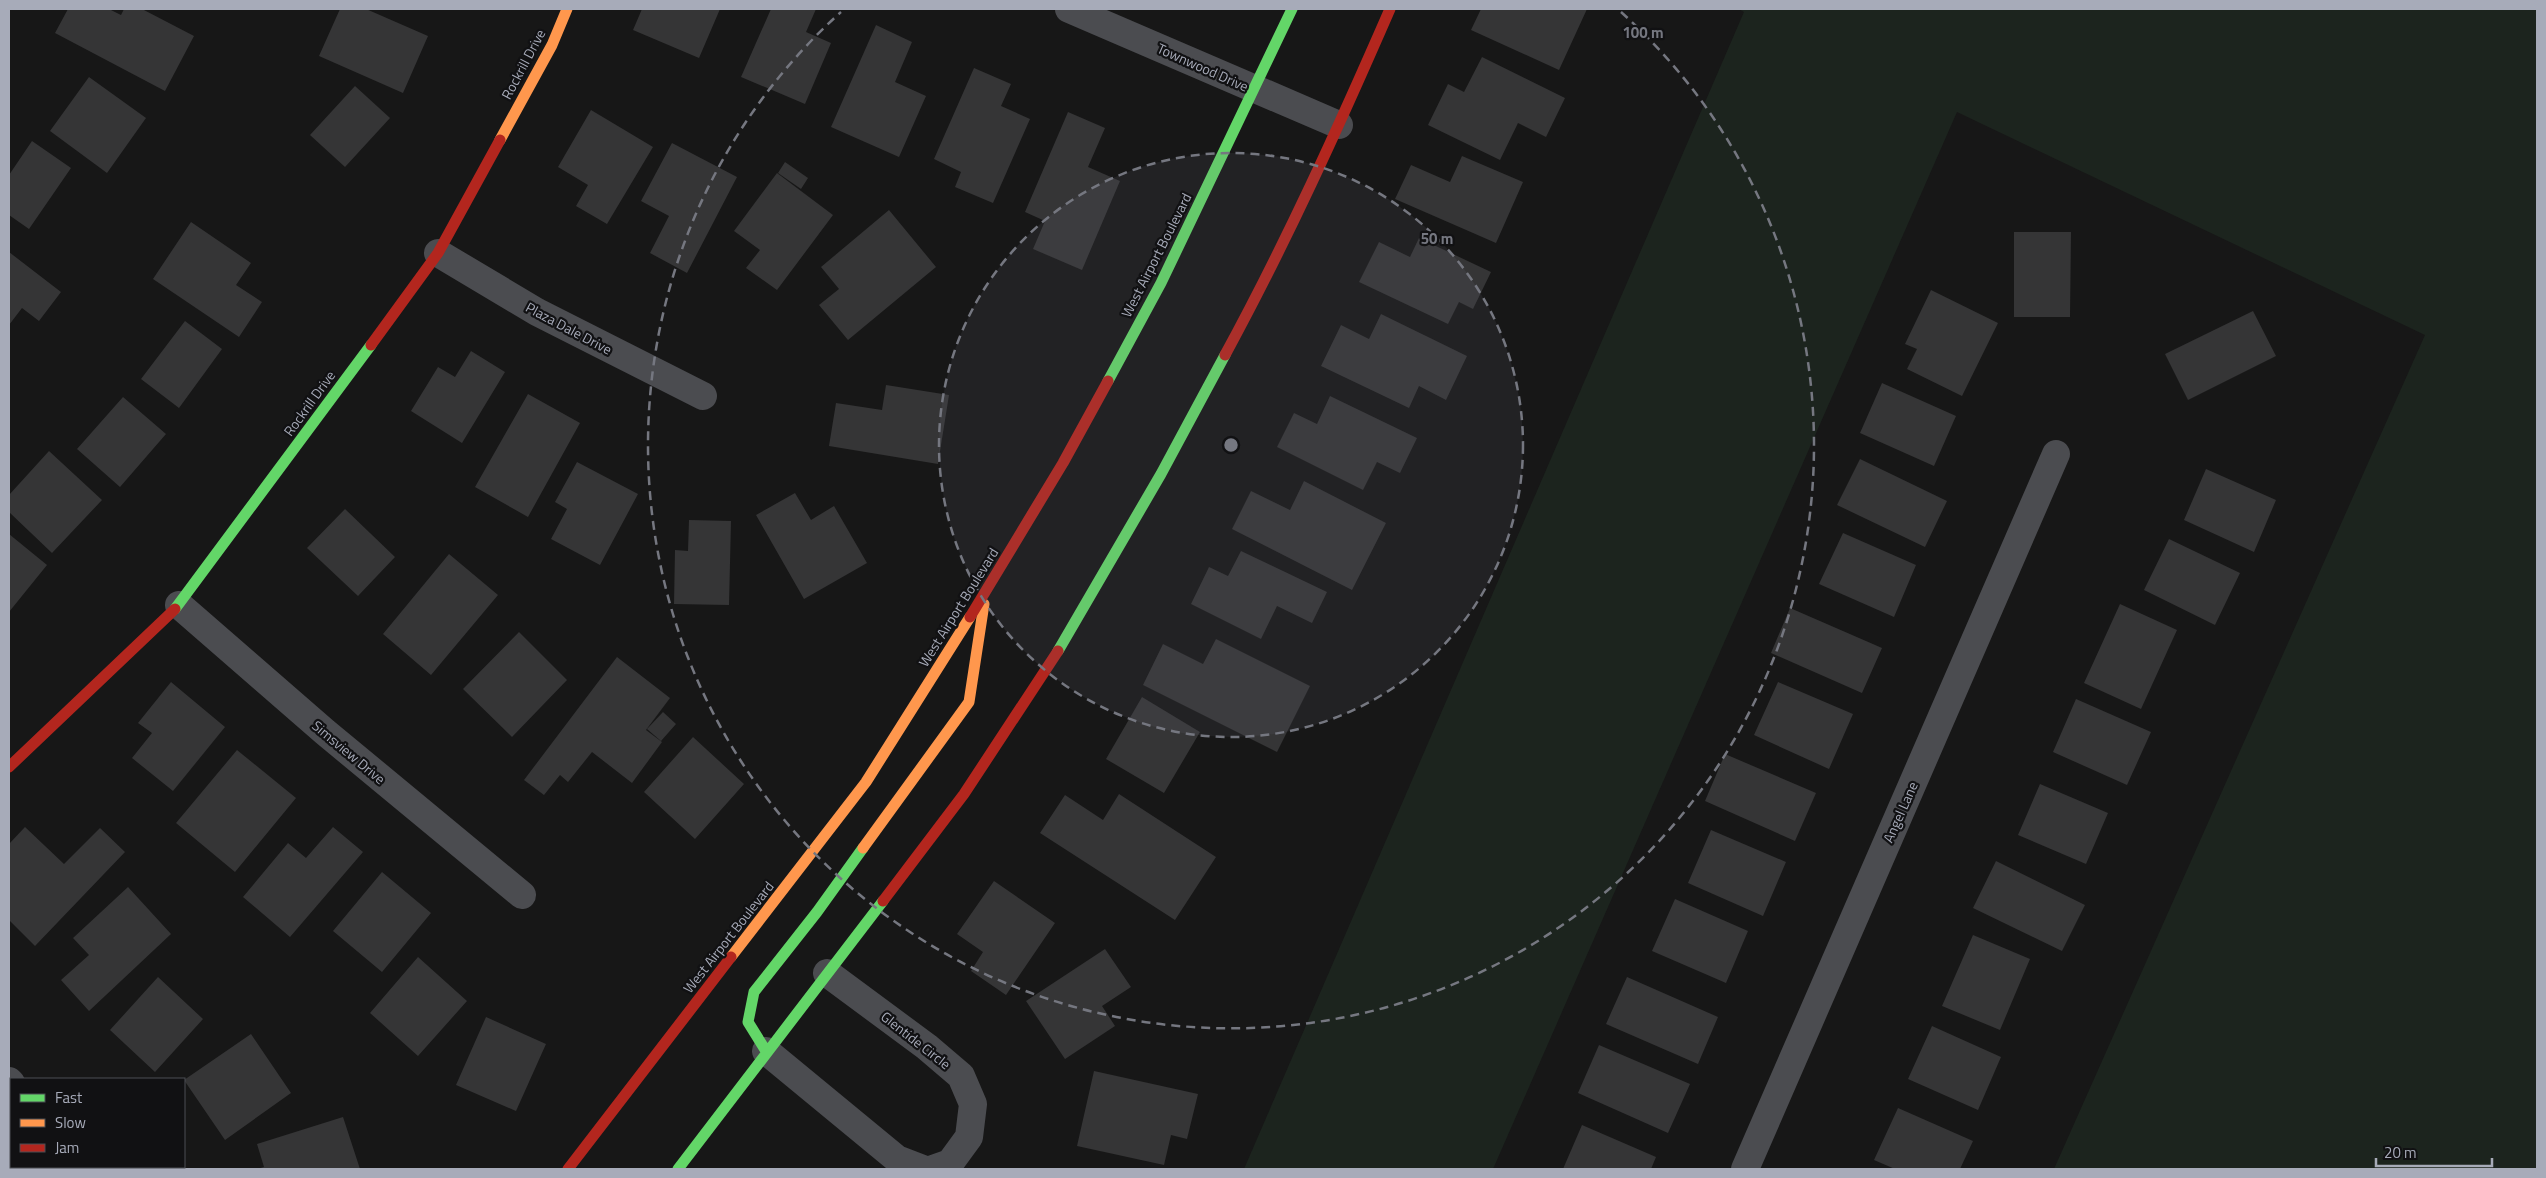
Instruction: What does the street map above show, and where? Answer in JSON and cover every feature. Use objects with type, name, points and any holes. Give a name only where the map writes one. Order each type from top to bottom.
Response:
[{"type":"main road","name":"Rockrill Drive","points":[[9,768],[179,605],[438,253],[552,45],[567,9]]},
{"type":"main road","name":"West Airport Boulevard","points":[[568,1169],[866,782],[986,592],[1063,463],[1161,283],[1255,90],[1292,9]]},
{"type":"main road","points":[[678,1169],[766,1051],[964,794],[1064,641],[1161,474],[1258,294],[1339,125],[1390,9]]},
{"type":"main road","points":[[766,1051],[748,1022],[754,992],[817,912],[969,702],[986,592]]},
{"type":"street","name":"Townwood Drive","points":[[1069,9],[1339,125]]},
{"type":"street","name":"Plaza Dale Drive","points":[[438,253],[537,312],[703,396]]},
{"type":"street","name":"Angel Lane","points":[[1744,1169],[2056,454]]},
{"type":"street","name":"Simsview Drive","points":[[179,605],[325,732],[522,895]]},
{"type":"street","name":"Glentide Circle","points":[[827,973],[927,1047],[961,1076],[973,1104],[969,1137],[950,1163],[933,1169]]},
{"type":"street","points":[[766,1051],[897,1159],[923,1169]]},
{"type":"shaded area","points":[[1739,9],[2537,9],[2537,1169],[2054,1169],[2425,335],[1957,112],[1493,1169],[1244,1169],[1744,12]]},
{"type":"building","points":[[68,9],[109,9],[121,15],[124,9],[142,9],[194,36],[165,91],[55,33]]},
{"type":"building","points":[[340,9],[366,9],[428,36],[403,93],[319,56]]},
{"type":"building","points":[[642,9],[720,9],[699,58],[633,30]]},
{"type":"building","points":[[771,9],[816,9],[806,32],[831,43],[805,104],[741,77]]},
{"type":"building","points":[[1481,9],[1587,9],[1559,70],[1471,30]]},
{"type":"building","points":[[876,25],[912,42],[895,82],[926,96],[899,157],[831,127]]},
{"type":"building","points":[[1482,57],[1565,98],[1546,137],[1518,123],[1500,160],[1428,125],[1448,84],[1464,92]]},
{"type":"building","points":[[974,68],[1011,84],[1001,106],[1030,119],[993,203],[955,187],[961,172],[934,159]]},
{"type":"building","points":[[89,77],[146,118],[107,173],[50,131]]},
{"type":"building","points":[[355,86],[390,118],[345,167],[310,135]]},
{"type":"building","points":[[591,110],[653,147],[607,224],[576,206],[588,185],[558,167]]},
{"type":"building","points":[[1068,112],[1105,128],[1088,167],[1120,181],[1082,270],[1033,249],[1045,221],[1025,212]]},
{"type":"building","points":[[32,141],[71,168],[29,229],[9,215],[9,175]]},
{"type":"building","points":[[672,143],[737,177],[687,273],[650,253],[669,216],[641,201]]},
{"type":"building","points":[[1462,156],[1523,182],[1496,243],[1395,199],[1411,165],[1450,182]]},
{"type":"building","points":[[785,162],[808,178],[801,189],[778,173]]},
{"type":"building","points":[[777,173],[833,215],[777,290],[746,268],[760,250],[734,231]]},
{"type":"building","points":[[889,210],[936,267],[848,340],[819,305],[839,289],[821,267]]},
{"type":"building","points":[[191,222],[251,263],[236,285],[262,302],[239,337],[153,279]]},
{"type":"building","points":[[2014,232],[2071,232],[2070,317],[2014,317]]},
{"type":"building","points":[[1419,238],[1491,272],[1473,309],[1459,302],[1448,324],[1359,282],[1379,242],[1410,257]]},
{"type":"building","points":[[9,252],[61,292],[39,321],[22,308],[9,325]]},
{"type":"building","points":[[1931,290],[1998,323],[1962,396],[1907,369],[1917,349],[1905,344]]},
{"type":"building","points":[[2253,311],[2276,356],[2188,400],[2165,354]]},
{"type":"building","points":[[1381,314],[1467,356],[1446,400],[1419,386],[1409,408],[1321,366],[1341,325],[1369,339]]},
{"type":"building","points":[[185,321],[222,349],[179,408],[141,379]]},
{"type":"building","points":[[471,351],[505,372],[462,443],[411,411],[438,367],[455,377]]},
{"type":"building","points":[[1882,383],[1956,416],[1934,466],[1860,433]]},
{"type":"building","points":[[886,385],[949,395],[938,464],[829,446],[836,403],[882,410]]},
{"type":"building","points":[[528,394],[580,423],[528,517],[475,487]]},
{"type":"building","points":[[1330,396],[1417,438],[1400,473],[1377,462],[1363,490],[1277,447],[1294,413],[1317,424]]},
{"type":"building","points":[[123,397],[166,434],[120,487],[77,449]]},
{"type":"building","points":[[49,451],[102,500],[52,553],[9,512],[9,495]]},
{"type":"building","points":[[1860,459],[1947,501],[1925,547],[1837,505]]},
{"type":"building","points":[[577,462],[638,494],[600,565],[551,539],[567,509],[555,502]]},
{"type":"building","points":[[2206,469],[2276,500],[2254,552],[2184,520]]},
{"type":"building","points":[[1304,481],[1386,523],[1352,590],[1232,529],[1251,491],[1290,510]]},
{"type":"building","points":[[795,493],[811,520],[834,506],[867,563],[804,599],[756,515]]},
{"type":"building","points":[[345,509],[395,557],[358,596],[307,548]]},
{"type":"building","points":[[689,520],[731,521],[729,605],[674,604],[675,550],[688,551]]},
{"type":"building","points":[[1843,533],[1916,565],[1894,617],[1819,584]]},
{"type":"building","points":[[9,534],[47,565],[9,612]]},
{"type":"building","points":[[2169,539],[2240,573],[2215,625],[2144,590]]},
{"type":"building","points":[[1241,551],[1327,592],[1312,623],[1277,606],[1261,639],[1191,604],[1209,567],[1228,576]]},
{"type":"building","points":[[449,554],[498,595],[431,675],[383,634]]},
{"type":"building","points":[[2120,604],[2177,630],[2141,709],[2084,683]]},
{"type":"building","points":[[1790,608],[1882,648],[1862,693],[1771,653]]},
{"type":"building","points":[[519,632],[567,680],[512,737],[463,689]]},
{"type":"building","points":[[1216,639],[1310,686],[1277,752],[1143,685],[1163,644],[1203,664]]},
{"type":"building","points":[[617,657],[670,698],[646,730],[662,742],[632,783],[592,752],[568,782],[560,775],[544,795],[524,780]]},
{"type":"building","points":[[171,682],[225,727],[173,791],[132,758],[152,733],[138,723]]},
{"type":"building","points":[[1778,682],[1853,714],[1829,769],[1754,735]]},
{"type":"building","points":[[1142,697],[1200,732],[1164,793],[1106,759]]},
{"type":"building","points":[[2076,699],[2151,732],[2127,785],[2053,752]]},
{"type":"building","points":[[663,712],[676,724],[661,741],[647,729]]},
{"type":"building","points":[[693,737],[744,784],[695,839],[644,792]]},
{"type":"building","points":[[237,750],[296,798],[235,872],[176,823]]},
{"type":"building","points":[[1725,754],[1816,793],[1795,841],[1705,801]]},
{"type":"building","points":[[2040,784],[2108,813],[2086,864],[2018,835]]},
{"type":"building","points":[[1119,794],[1216,857],[1175,920],[1040,833],[1065,795],[1103,820]]},
{"type":"building","points":[[25,827],[64,864],[100,828],[125,852],[35,946],[9,920],[9,844]]},
{"type":"building","points":[[333,827],[363,852],[290,937],[243,897],[288,843],[306,858]]},
{"type":"building","points":[[1711,830],[1786,862],[1763,916],[1688,883]]},
{"type":"building","points":[[1996,861],[2085,905],[2062,951],[1973,908]]},
{"type":"building","points":[[382,872],[431,913],[382,972],[333,931]]},
{"type":"building","points":[[994,881],[1055,923],[1006,995],[971,971],[983,952],[957,934]]},
{"type":"building","points":[[128,887],[171,934],[89,1011],[61,980],[89,955],[73,938]]},
{"type":"building","points":[[1675,899],[1748,931],[1726,983],[1652,951]]},
{"type":"building","points":[[1973,935],[2030,959],[2000,1030],[1942,1006]]},
{"type":"building","points":[[1105,949],[1131,987],[1102,1006],[1115,1026],[1065,1059],[1026,1001]]},
{"type":"building","points":[[418,957],[467,1001],[418,1056],[370,1013]]},
{"type":"building","points":[[158,977],[203,1019],[155,1072],[110,1030]]},
{"type":"building","points":[[1627,977],[1718,1017],[1698,1064],[1606,1024]]},
{"type":"building","points":[[486,1017],[546,1044],[516,1111],[456,1085]]},
{"type":"building","points":[[1932,1026],[2001,1057],[1978,1110],[1908,1079]]},
{"type":"building","points":[[251,1034],[291,1093],[225,1140],[185,1079]]},
{"type":"building","points":[[1599,1045],[1690,1084],[1668,1133],[1578,1093]]},
{"type":"building","points":[[1094,1071],[1198,1094],[1187,1139],[1171,1135],[1164,1165],[1077,1146]]},
{"type":"building","points":[[1898,1108],[1973,1141],[1960,1169],[1895,1169],[1874,1160]]},
{"type":"building","points":[[343,1117],[360,1169],[257,1169],[264,1167],[257,1144]]},
{"type":"building","points":[[1582,1125],[1656,1157],[1651,1169],[1563,1169]]},
{"type":"traffic: fast","points":[[1108,381],[1161,283],[1292,9]]},
{"type":"traffic: fast","points":[[175,609],[371,345]]},
{"type":"traffic: fast","points":[[1058,651],[1161,474],[1225,355]]},
{"type":"traffic: fast","points":[[766,1051],[748,1022],[754,992],[817,912],[863,848]]},
{"type":"traffic: fast","points":[[678,1169],[883,901]]},
{"type":"traffic: slow","points":[[500,140],[552,45],[567,9]]},
{"type":"traffic: slow","points":[[863,848],[969,702],[984,604]]},
{"type":"traffic: slow","points":[[731,957],[866,782],[970,617]]},
{"type":"traffic: jam","points":[[1225,355],[1248,313],[1311,184],[1390,9]]},
{"type":"traffic: jam","points":[[371,345],[438,253],[500,140]]},
{"type":"traffic: jam","points":[[970,617],[1063,463],[1108,381]]},
{"type":"traffic: jam","points":[[9,767],[175,609]]},
{"type":"traffic: jam","points":[[883,901],[964,794],[1058,651]]},
{"type":"traffic: jam","points":[[568,1169],[731,957]]}]
